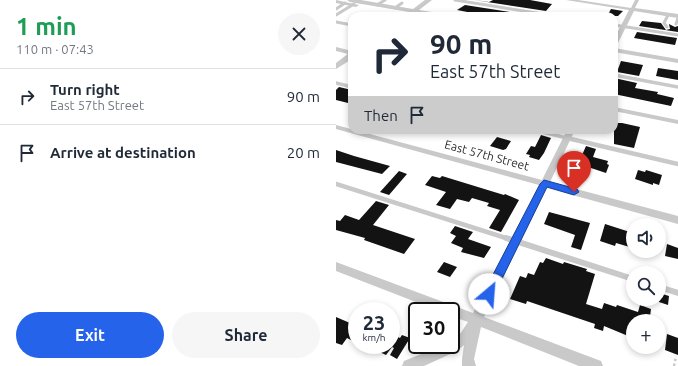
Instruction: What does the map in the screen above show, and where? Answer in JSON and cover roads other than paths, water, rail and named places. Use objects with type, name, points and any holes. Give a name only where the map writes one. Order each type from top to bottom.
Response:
[{"type":"street","points":[[413,12],[429,0]]},
{"type":"street","points":[[568,0],[678,17]]},
{"type":"street","points":[[618,37],[637,0]]},
{"type":"street","points":[[336,1],[377,5],[395,8],[405,12]]},
{"type":"street","points":[[350,2],[400,12]]},
{"type":"street","points":[[618,46],[678,56]]},
{"type":"street","points":[[336,49],[348,53]]},
{"type":"street","points":[[618,51],[678,62]]},
{"type":"street","points":[[336,67],[348,57]]},
{"type":"street","points":[[618,110],[678,122]]},
{"type":"street","name":"East 57th Street","points":[[336,127],[348,130]]},
{"type":"street","name":"East 57th Street","points":[[362,134],[678,220]]},
{"type":"street","points":[[409,366],[453,347],[464,338],[476,320],[569,134]]},
{"type":"street","points":[[336,266],[596,366]]},
{"type":"street","points":[[469,366],[468,359],[476,320]]},
{"type":"lane","points":[[377,5],[385,0]]},
{"type":"lane","points":[[456,0],[531,12]]},
{"type":"lane","points":[[336,8],[350,2]]},
{"type":"lane","points":[[336,15],[350,2]]},
{"type":"lane","points":[[395,8],[402,3]]},
{"type":"lane","points":[[667,27],[664,23],[668,15]]},
{"type":"lane","points":[[676,24],[678,17]]},
{"type":"lane","points":[[336,22],[348,24]]},
{"type":"lane","points":[[618,26],[678,35]]},
{"type":"lane","points":[[618,76],[678,87]]},
{"type":"lane","points":[[336,83],[348,86]]},
{"type":"lane","points":[[569,134],[678,164]]},
{"type":"lane","points":[[336,184],[626,277]]},
{"type":"lane","points":[[666,289],[678,293]]}]
